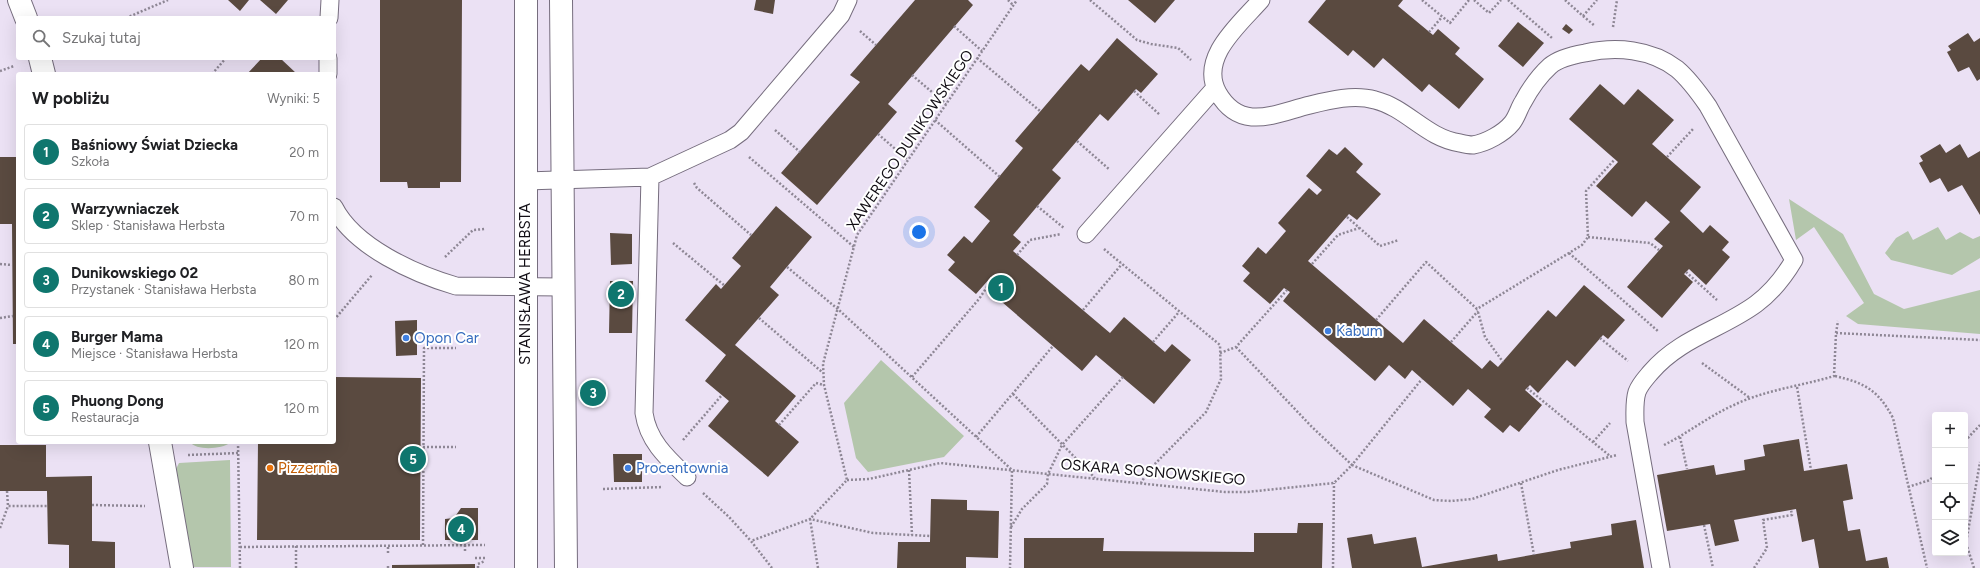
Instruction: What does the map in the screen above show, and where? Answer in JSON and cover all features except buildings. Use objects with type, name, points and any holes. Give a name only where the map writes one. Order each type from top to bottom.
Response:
[{"type":"street","points":[[19,0],[25,16]]},
{"type":"street","name":"STANISŁAWA HERBSTA","points":[[526,0],[526,568]]},
{"type":"street","points":[[561,0],[566,568]]},
{"type":"street","points":[[40,60],[44,72]]},
{"type":"street","points":[[161,449],[182,568]]},
{"type":"lane","points":[[329,16],[330,0]]},
{"type":"lane","points":[[526,181],[650,178],[730,140],[741,132],[841,14],[848,0]]},
{"type":"lane","points":[[1261,0],[1230,36],[1215,57],[1212,68],[1215,88],[1222,99],[1231,109],[1241,114],[1254,117],[1268,117],[1310,105],[1346,98],[1374,100],[1400,112],[1431,134],[1453,142],[1473,145],[1495,137],[1512,124],[1536,81],[1551,65],[1574,55],[1598,50],[1622,48],[1653,56],[1677,69],[1695,88],[1711,111],[1794,260],[1785,276],[1771,291],[1755,304],[1679,346],[1660,362],[1641,384],[1634,406],[1635,422],[1661,568]]},
{"type":"lane","points":[[328,60],[328,72]]},
{"type":"lane","points":[[1078,233],[1128,187],[1215,88]]},
{"type":"lane","points":[[650,178],[644,413],[646,428],[667,458],[686,477]]},
{"type":"lane","points":[[336,211],[342,222],[368,244],[426,275],[456,286],[563,287]]},
{"type":"path","points":[[131,16],[168,0]]},
{"type":"path","points":[[1008,0],[1013,5]]},
{"type":"path","name":"XAWEREGO DUNIKOWSKIEGO","points":[[847,480],[824,385],[823,364],[839,310],[857,235],[1017,0]]},
{"type":"path","points":[[1090,0],[1137,40],[1164,46]]},
{"type":"path","points":[[1422,0],[1450,23],[1469,0]]},
{"type":"path","points":[[1474,0],[1490,13],[1501,0]]},
{"type":"path","points":[[1508,0],[1528,17]]},
{"type":"path","points":[[1565,0],[1583,16],[1597,0]]},
{"type":"path","points":[[1429,32],[1442,17]]},
{"type":"path","points":[[954,26],[982,51]]},
{"type":"path","points":[[977,58],[1040,111]]},
{"type":"path","points":[[214,72],[224,60]]},
{"type":"path","points":[[912,75],[946,104]]},
{"type":"path","points":[[1134,91],[1177,130]]},
{"type":"path","points":[[1667,157],[1711,111]]},
{"type":"path","points":[[756,114],[800,152]]},
{"type":"path","points":[[935,120],[1000,177]]},
{"type":"path","points":[[878,134],[908,160]]},
{"type":"path","points":[[1077,141],[1128,187]]},
{"type":"path","points":[[1451,342],[1478,311],[1582,245],[1588,237],[1586,191],[1615,159]]},
{"type":"path","points":[[752,160],[854,247]]},
{"type":"path","points":[[682,164],[698,188],[751,235]]},
{"type":"path","points":[[1037,206],[1122,264],[1220,345],[1221,379],[1206,412],[1148,471],[1141,483]]},
{"type":"path","points":[[1347,217],[1380,246],[1399,240]]},
{"type":"path","points":[[649,223],[724,286]]},
{"type":"path","points":[[1312,264],[1338,235],[1359,228]]},
{"type":"path","points":[[426,275],[473,230],[485,229]]},
{"type":"path","points":[[1017,255],[1030,240],[1078,233]]},
{"type":"path","points":[[1588,237],[1650,243],[1659,250]]},
{"type":"path","points":[[1569,254],[1668,340],[1679,346],[1750,398]]},
{"type":"path","points":[[336,318],[388,256]]},
{"type":"path","points":[[1376,320],[1426,262],[1478,311],[1485,337],[1503,362]]},
{"type":"path","points":[[0,264],[12,265]]},
{"type":"path","points":[[1083,310],[1122,264]]},
{"type":"path","points":[[787,267],[839,310],[1012,470],[1010,568]]},
{"type":"path","points":[[1686,272],[1725,306],[1733,317]]},
{"type":"path","points":[[912,377],[979,299],[993,278]]},
{"type":"path","points":[[1220,353],[1236,347],[1287,290]]},
{"type":"path","points":[[1153,342],[1179,312]]},
{"type":"path","points":[[0,318],[13,316]]},
{"type":"path","points":[[759,318],[823,373]]},
{"type":"path","points":[[1834,376],[1838,321]]},
{"type":"path","points":[[1836,333],[1980,340]]},
{"type":"path","points":[[1600,338],[1647,377]]},
{"type":"path","points":[[976,437],[1053,346]]},
{"type":"path","points":[[1236,347],[1311,426],[1352,465],[1434,500],[1451,501],[1472,499],[1558,470],[1610,456],[1658,448],[1680,437],[1733,405],[1750,398],[1834,376],[1856,381],[1875,392],[1884,402],[1893,418],[1927,568]]},
{"type":"path","points":[[423,545],[424,348],[456,348]]},
{"type":"path","points":[[1011,527],[1022,509],[1047,484],[1048,474],[1062,445],[1123,378]]},
{"type":"path","points":[[1333,568],[1334,483],[1352,465],[1422,379]]},
{"type":"path","points":[[779,425],[816,383],[824,385]]},
{"type":"path","points":[[1796,387],[1811,470]]},
{"type":"path","points":[[1527,388],[1610,456]]},
{"type":"path","points":[[1013,394],[1095,478]]},
{"type":"path","points":[[667,458],[722,395]]},
{"type":"path","points":[[1968,438],[1980,425]]},
{"type":"path","points":[[1680,437],[1687,469]]},
{"type":"path","points":[[238,444],[240,568]]},
{"type":"path","points":[[423,447],[456,447]]},
{"type":"path","points":[[161,449],[238,453]]},
{"type":"path","points":[[1968,531],[1980,462]]},
{"type":"path","name":"OSKARA SOSNOWSKIEGO","points":[[847,480],[869,479],[940,463],[1247,492],[1334,483]]},
{"type":"path","points":[[909,470],[912,535]]},
{"type":"path","points":[[686,477],[729,517],[751,541],[772,568]]},
{"type":"path","points":[[1908,487],[1930,480],[1932,478]]},
{"type":"path","points":[[751,541],[810,520],[847,480]]},
{"type":"path","points":[[1521,483],[1534,555]]},
{"type":"path","points":[[604,490],[665,487]]},
{"type":"path","points":[[0,528],[8,506],[7,491]]},
{"type":"path","points":[[92,505],[120,506]]},
{"type":"path","points":[[8,506],[48,506]]},
{"type":"path","points":[[1754,568],[1767,548],[1762,520],[1792,514],[1791,510]]},
{"type":"path","points":[[810,520],[873,533],[930,536]]},
{"type":"path","points":[[810,520],[818,568]]},
{"type":"path","points":[[1704,525],[1713,568]]},
{"type":"path","points":[[240,547],[485,544]]},
{"type":"path","points":[[465,545],[465,552]]},
{"type":"path","points":[[296,546],[296,568]]},
{"type":"path","points":[[388,546],[388,553]]},
{"type":"path","points":[[1968,548],[1974,568]]},
{"type":"path","points":[[475,558],[485,560],[478,564],[478,568]]},
{"type":"green space","points":[[1789,199],[1843,234],[1874,294],[1904,309],[1980,290],[1980,334],[1858,324],[1846,316],[1864,303],[1814,227],[1796,240]]},
{"type":"green space","points":[[1938,227],[1946,240],[1960,232],[1973,239],[1980,236],[1980,258],[1952,275],[1891,260],[1885,253],[1896,238],[1908,231],[1913,240]]},
{"type":"green space","points":[[881,360],[964,436],[944,457],[868,472],[856,458],[844,403]]},
{"type":"green space","points":[[192,444],[228,444],[215,448],[203,448]]},
{"type":"green space","points":[[230,460],[231,567],[190,567],[175,471],[179,463]]},
{"type":"place","name":"Baśniowy Świat Dziecka","points":[[1001,288]]},
{"type":"place","name":"Warzywniaczek","points":[[621,294]]},
{"type":"place","name":"Kabum","points":[[1328,331]]},
{"type":"place","name":"Opon Car","points":[[406,338]]},
{"type":"place","name":"Dunikowskiego 02","points":[[593,393]]},
{"type":"place","name":"Phuong Dong","points":[[413,459]]},
{"type":"place","name":"Pizzernia","points":[[270,468]]},
{"type":"place","name":"Procentownia","points":[[628,468]]},
{"type":"place","name":"Burger Mama","points":[[461,529]]}]
